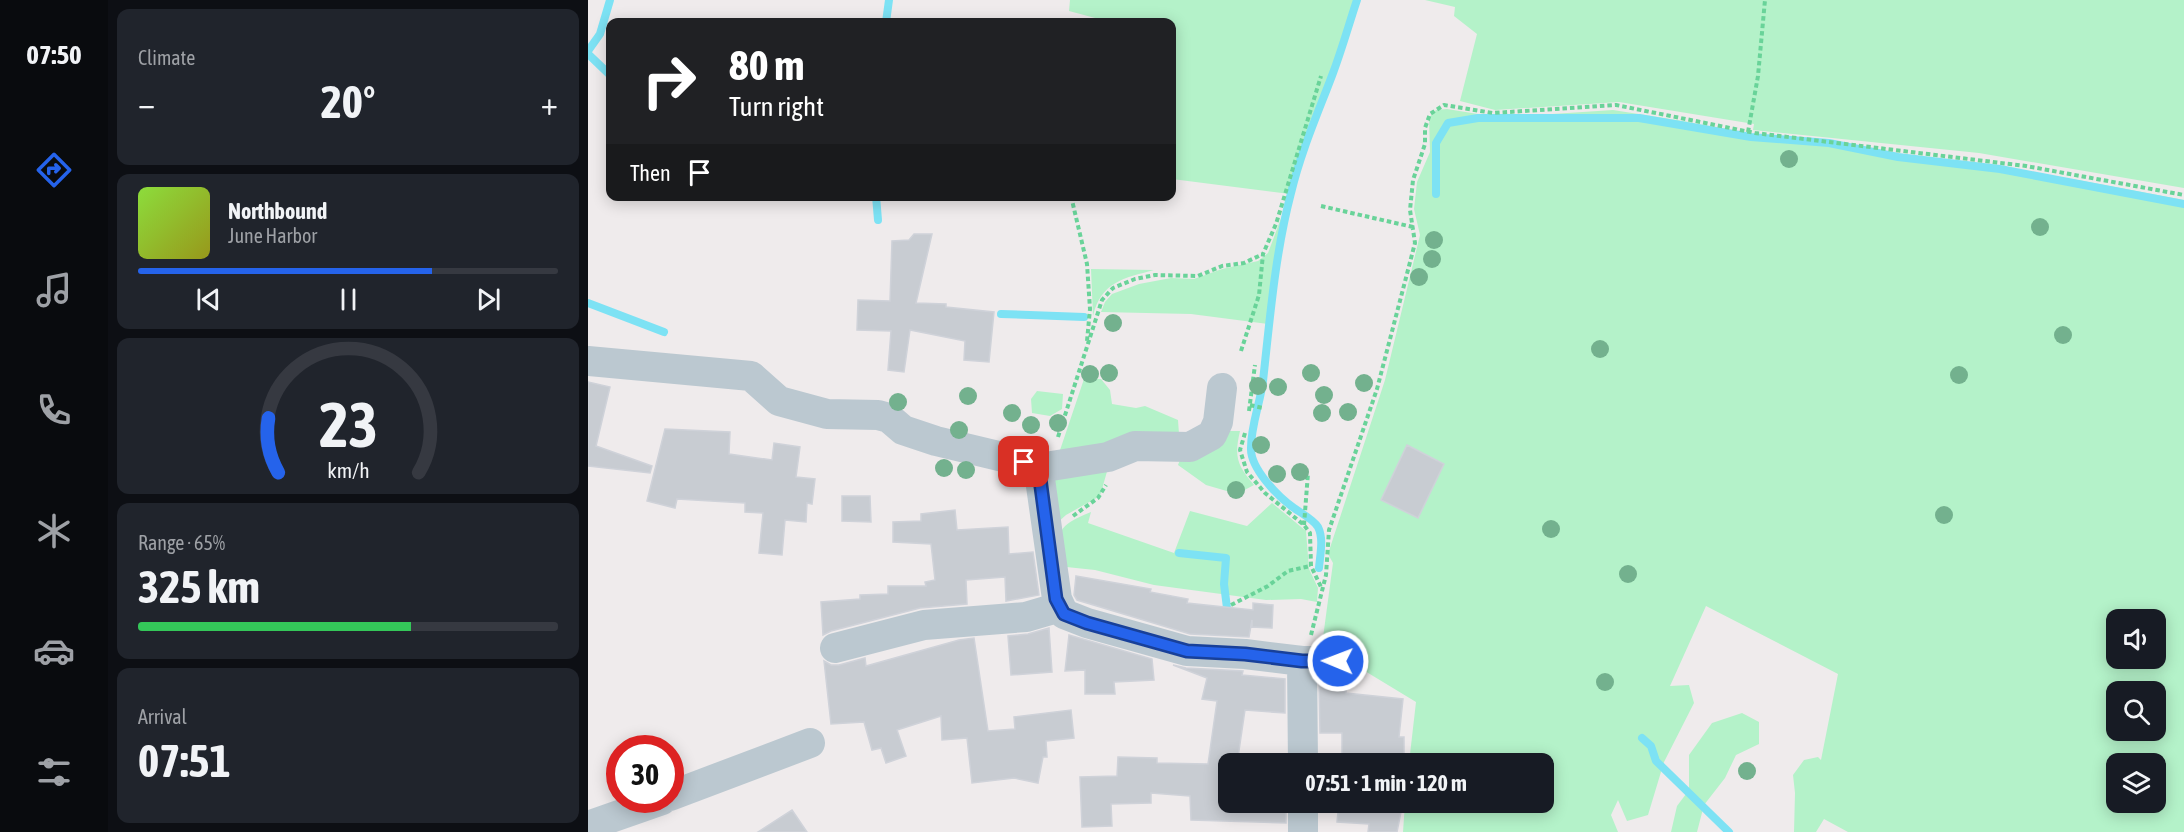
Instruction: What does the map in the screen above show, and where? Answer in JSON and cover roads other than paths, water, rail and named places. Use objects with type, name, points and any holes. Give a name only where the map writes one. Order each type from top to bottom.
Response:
[{"type":"street","points":[[588,361],[751,376],[779,401],[827,414],[878,415],[889,418],[903,430],[936,441],[1024,462],[1040,479],[1056,599],[1064,614],[1087,623],[1187,651],[1245,654],[1302,661],[1338,661]]},
{"type":"street","points":[[1045,467],[1108,457],[1135,446],[1190,447],[1212,435],[1218,422],[1222,388]]},
{"type":"street","points":[[835,648],[924,625],[1026,617],[1060,606]]},
{"type":"street","points":[[1302,661],[1303,753]]},
{"type":"street","points":[[684,791],[810,743]]},
{"type":"street","points":[[588,826],[625,813]]},
{"type":"street","points":[[1303,813],[1303,832]]},
{"type":"waterway","points":[[588,51],[600,34],[610,0]]},
{"type":"waterway","points":[[887,18],[889,0]]},
{"type":"waterway","points":[[1319,568],[1321,542],[1318,527],[1288,503],[1266,481],[1252,456],[1251,439],[1263,381],[1285,216],[1295,177],[1357,0]]},
{"type":"waterway","points":[[588,54],[606,71]]},
{"type":"waterway","points":[[1436,194],[1436,143],[1448,123],[1478,118],[1639,118],[1751,137],[1829,143],[1898,157],[2000,169],[2184,204]]},
{"type":"waterway","points":[[876,201],[878,220]]},
{"type":"waterway","points":[[588,303],[664,332]]},
{"type":"waterway","points":[[1001,314],[1084,317]]},
{"type":"waterway","points":[[1179,553],[1226,558],[1224,584],[1228,616]]},
{"type":"waterway","points":[[1642,738],[1651,746],[1656,761],[1729,832]]}]
